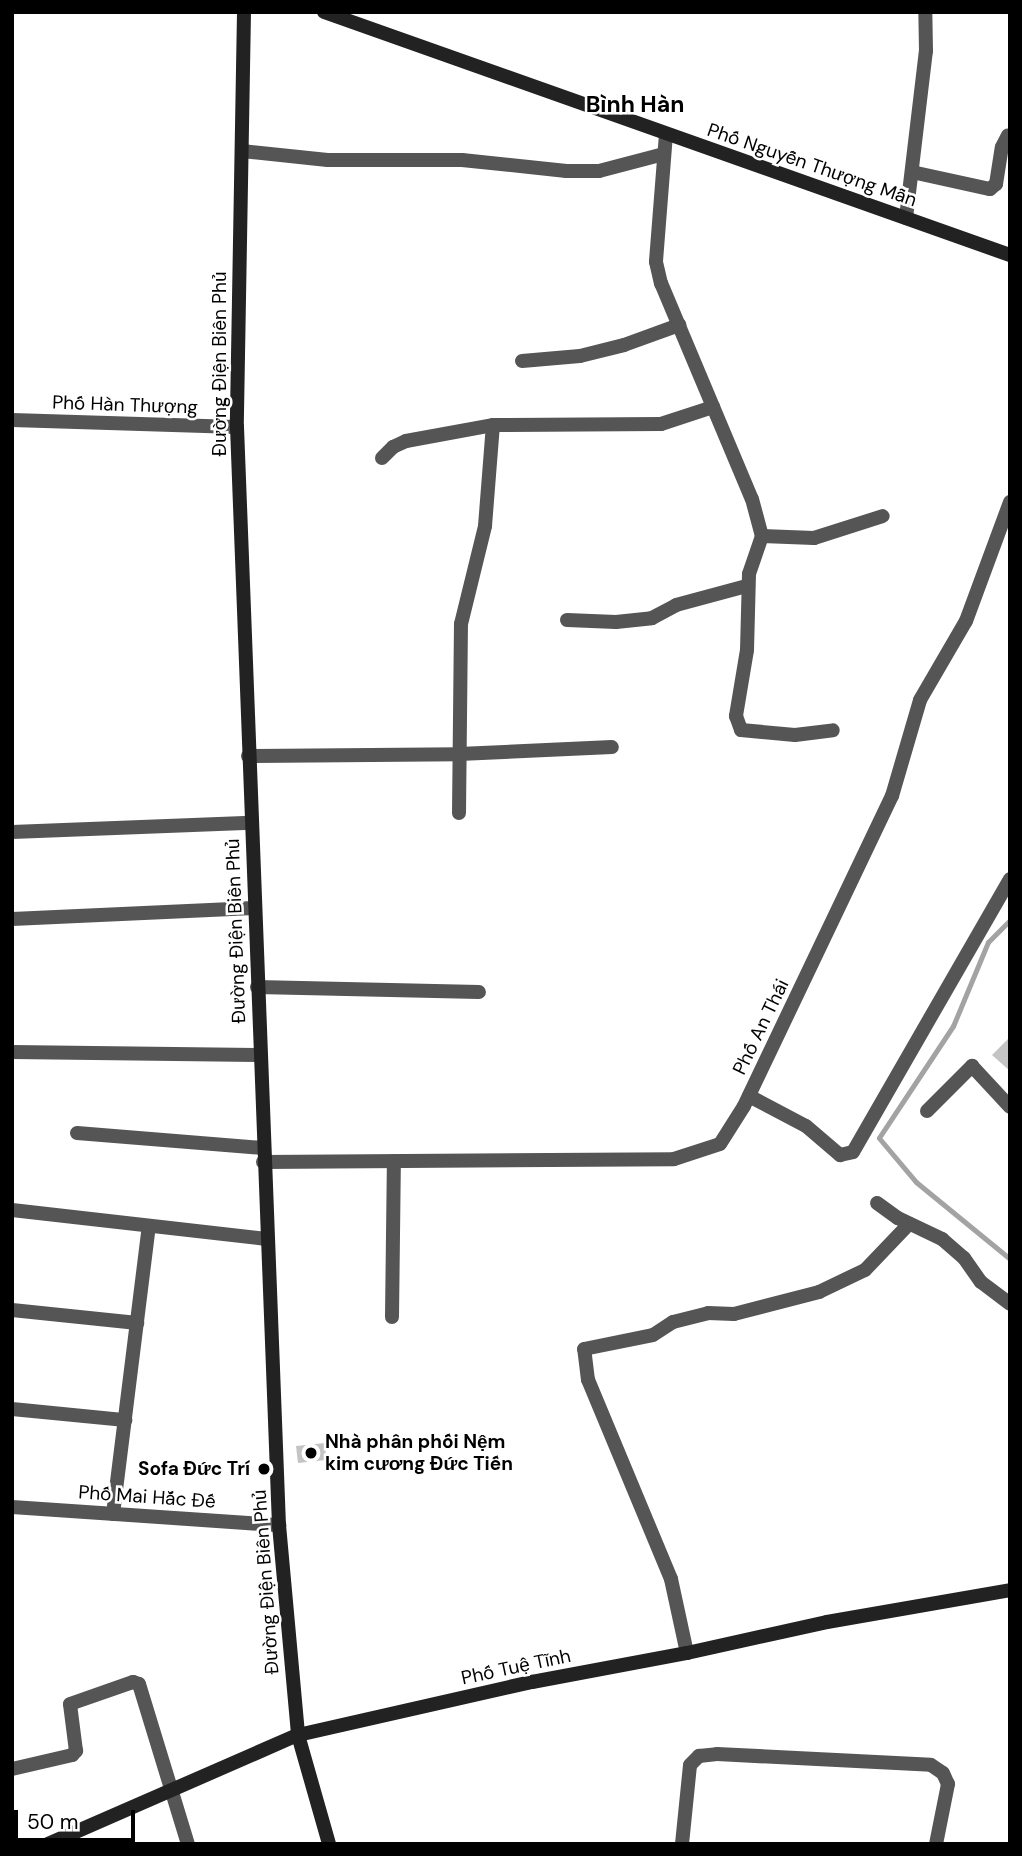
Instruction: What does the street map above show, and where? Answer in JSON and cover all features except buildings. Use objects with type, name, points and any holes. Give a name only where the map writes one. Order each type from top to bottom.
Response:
[{"type":"main road","name":"Đường Điện Biên Phủ","points":[[244,12],[237,427],[279,1525],[298,1735],[329,1844]]},
{"type":"main road","name":"Phố Nguyễn Thượng Mẫn","points":[[324,12],[1010,255]]},
{"type":"main road","name":"Phố Tuệ Tĩnh","points":[[48,1844],[298,1735],[531,1682],[687,1653],[840,1620],[1010,1590]]},
{"type":"street","points":[[906,218],[926,51],[925,12]]},
{"type":"street","points":[[666,134],[656,262],[679,326],[752,499],[762,536],[747,586],[747,650],[736,716],[741,730],[795,735],[833,730]]},
{"type":"street","points":[[912,172],[990,189],[996,184],[1002,147],[1008,135]]},
{"type":"street","points":[[242,151],[328,160],[462,160],[588,171],[599,171],[664,154]]},
{"type":"street","points":[[522,361],[580,356],[624,345],[679,326]]},
{"type":"street","points":[[383,458],[393,447],[406,441],[493,425],[661,424],[713,407]]},
{"type":"street","name":"Phố Hàn Thượng","points":[[12,421],[237,427]]},
{"type":"street","points":[[459,813],[461,624],[485,526],[493,425]]},
{"type":"street","name":"Phố An Thái","points":[[77,1133],[263,1155],[394,1161],[674,1159],[720,1144],[749,1096],[892,796],[920,700],[965,621],[1010,502]]},
{"type":"street","points":[[762,536],[814,538],[883,516]]},
{"type":"street","points":[[567,620],[616,622],[652,618],[676,605],[747,586]]},
{"type":"street","points":[[248,756],[459,754],[612,747]]},
{"type":"street","points":[[12,832],[251,824]]},
{"type":"street","points":[[749,1096],[806,1126],[840,1155],[853,1152],[1010,879]]},
{"type":"street","points":[[12,919],[254,908]]},
{"type":"street","points":[[257,987],[479,992]]},
{"type":"street","points":[[12,1052],[259,1055]]},
{"type":"street","points":[[927,1111],[971,1066],[1010,1107]]},
{"type":"street","points":[[392,1317],[394,1161]]},
{"type":"street","points":[[877,1203],[909,1224],[942,1239],[964,1258],[981,1282],[1010,1304]]},
{"type":"street","points":[[12,1210],[266,1239]]},
{"type":"street","points":[[687,1653],[671,1579],[588,1380],[584,1349],[653,1335],[674,1322],[708,1313],[734,1314],[819,1292],[865,1270],[909,1224]]},
{"type":"street","points":[[113,1514],[149,1226]]},
{"type":"street","points":[[12,1310],[137,1322]]},
{"type":"street","points":[[12,1409],[125,1420]]},
{"type":"street","name":"Phố Mai Hắc Đế","points":[[12,1507],[279,1525]]},
{"type":"street","points":[[12,1769],[72,1755],[76,1751],[70,1704],[133,1682],[139,1684],[188,1844]]},
{"type":"street","points":[[682,1844],[690,1765],[699,1756],[717,1754],[931,1765],[943,1773],[948,1784],[936,1844]]},
{"type":"waterway","points":[[1010,920],[988,942],[953,1026],[879,1138],[916,1182],[1010,1259]]},
{"type":"place","name":"Nhà phân phối Nệm kim cương Đức Tiến","points":[[311,1453]]},
{"type":"place","name":"Sofa Đức Trí","points":[[264,1469]]},
{"type":"district","name":"Bình Hàn","points":[[635,104]]}]
